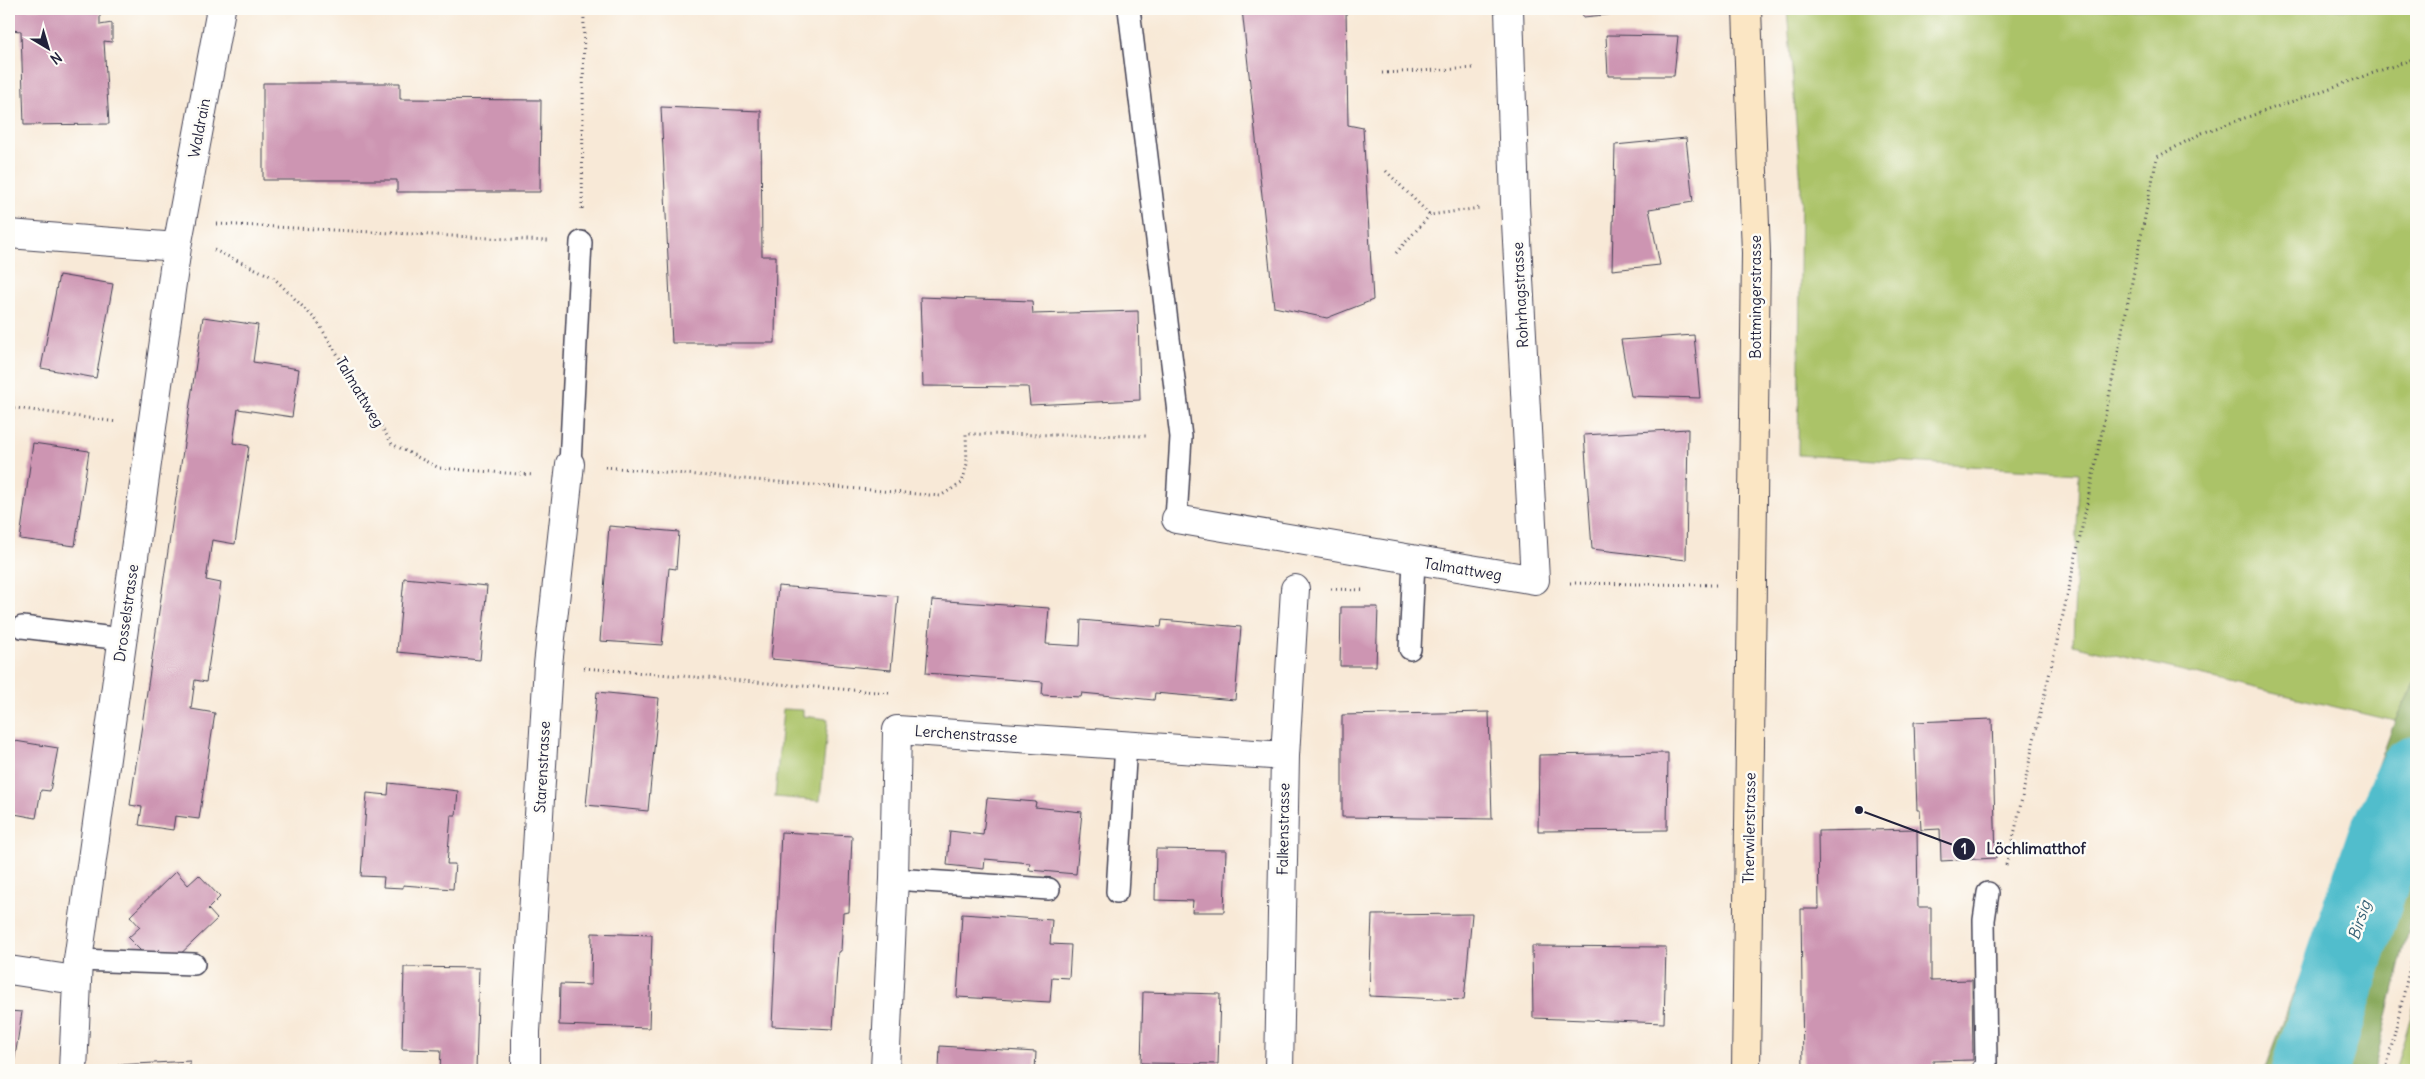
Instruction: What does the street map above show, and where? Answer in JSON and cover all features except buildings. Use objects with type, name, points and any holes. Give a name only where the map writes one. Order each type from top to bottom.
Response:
[{"type":"main road","name":"Bottmingerstrasse","points":[[1747,9],[1756,253],[1752,586]]},
{"type":"main road","name":"Therwilerstrasse","points":[[1746,1070],[1752,586]]},
{"type":"street","name":"Waldrain","points":[[178,236],[221,9]]},
{"type":"street","name":"Rohrhagstrasse","points":[[1509,9],[1515,203],[1535,580]]},
{"type":"street","points":[[9,234],[178,236]]},
{"type":"street","name":"Drosselstrasse","points":[[73,1070],[77,970],[178,236]]},
{"type":"street","name":"Starenstrasse","points":[[526,1070],[527,1022],[548,665],[570,464]]},
{"type":"street","name":"Talmattweg","points":[[1176,519],[1414,561],[1535,580]]},
{"type":"street","name":"Falkenstrasse","points":[[1279,1070],[1285,756],[1295,589]]},
{"type":"street","name":"Lerchenstrasse","points":[[885,1070],[894,879],[896,730],[1285,756]]},
{"type":"street","points":[[9,970],[77,970]]},
{"type":"lane","points":[[1129,9],[1181,437],[1176,519]]},
{"type":"lane","points":[[570,464],[581,242]]},
{"type":"lane","points":[[1410,649],[1414,561]]},
{"type":"lane","points":[[22,627],[122,639]]},
{"type":"lane","points":[[1117,892],[1126,744]]},
{"type":"lane","points":[[894,879],[1050,889]]},
{"type":"lane","points":[[1982,1070],[1986,1064],[1984,920],[1988,893]]},
{"type":"lane","points":[[77,970],[194,964]]},
{"type":"path","points":[[582,208],[584,9]]},
{"type":"path","points":[[1988,893],[2002,876],[2018,826],[2030,754],[2066,606],[2157,157],[2202,133],[2416,58]]},
{"type":"path","points":[[1382,73],[1510,66]]},
{"type":"path","points":[[1386,171],[1430,215]]},
{"type":"path","points":[[1396,253],[1430,215],[1515,203]]},
{"type":"path","points":[[178,236],[519,241]]},
{"type":"path","name":"Talmattweg","points":[[178,236],[273,277],[317,321],[392,444],[439,468],[538,476],[570,464]]},
{"type":"path","points":[[9,407],[152,426]]},
{"type":"path","points":[[570,464],[940,496],[962,483],[966,464],[966,434],[1181,437]]},
{"type":"path","points":[[1535,580],[1558,583],[1752,586]]},
{"type":"path","points":[[1295,589],[1413,590]]},
{"type":"path","points":[[548,665],[896,694],[896,730]]},
{"type":"path","points":[[2386,1070],[2416,941]]},
{"type":"green space","points":[[1787,9],[2416,9],[2416,681],[2395,721],[2073,645],[2079,473],[1798,455],[1801,184]]},
{"type":"green space","points":[[2416,681],[2416,896],[2374,1070],[2265,1070],[2395,721]]},
{"type":"green space","points":[[783,709],[803,710],[803,716],[828,719],[820,801],[775,797]]},
{"type":"green space","points":[[2416,999],[2416,1070],[2395,1070]]},
{"type":"waterway","name":"Birsig","points":[[2310,1070],[2384,842],[2416,774]]},
{"type":"place","name":"Löchlimatthof","points":[[1859,810]]}]
